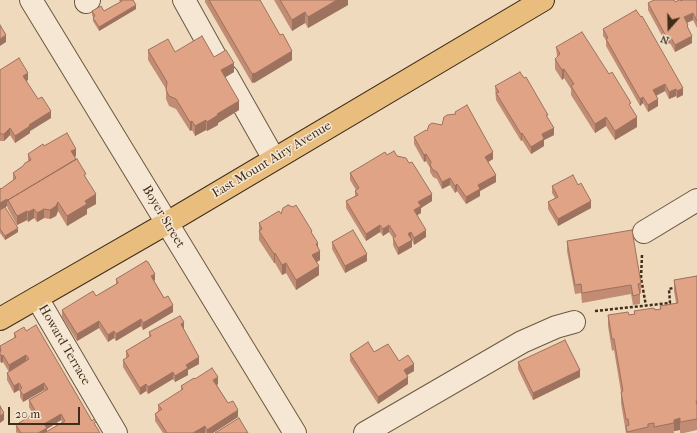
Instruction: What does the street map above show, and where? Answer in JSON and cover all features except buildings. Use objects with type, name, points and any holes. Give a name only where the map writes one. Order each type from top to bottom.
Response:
[{"type":"main road","name":"East Mount Airy Avenue","points":[[0,320],[274,159],[533,3]]},
{"type":"street","name":"Boyer Street","points":[[32,0],[295,433]]},
{"type":"street","points":[[184,0],[274,159]]},
{"type":"street","points":[[644,232],[697,200]]},
{"type":"street","name":"Howard Terrace","points":[[37,298],[116,433]]},
{"type":"street","points":[[365,433],[522,342],[574,322]]},
{"type":"path","points":[[644,232],[641,278],[646,306]]},
{"type":"path","points":[[574,322],[580,312],[670,303],[669,289],[683,286]]}]
